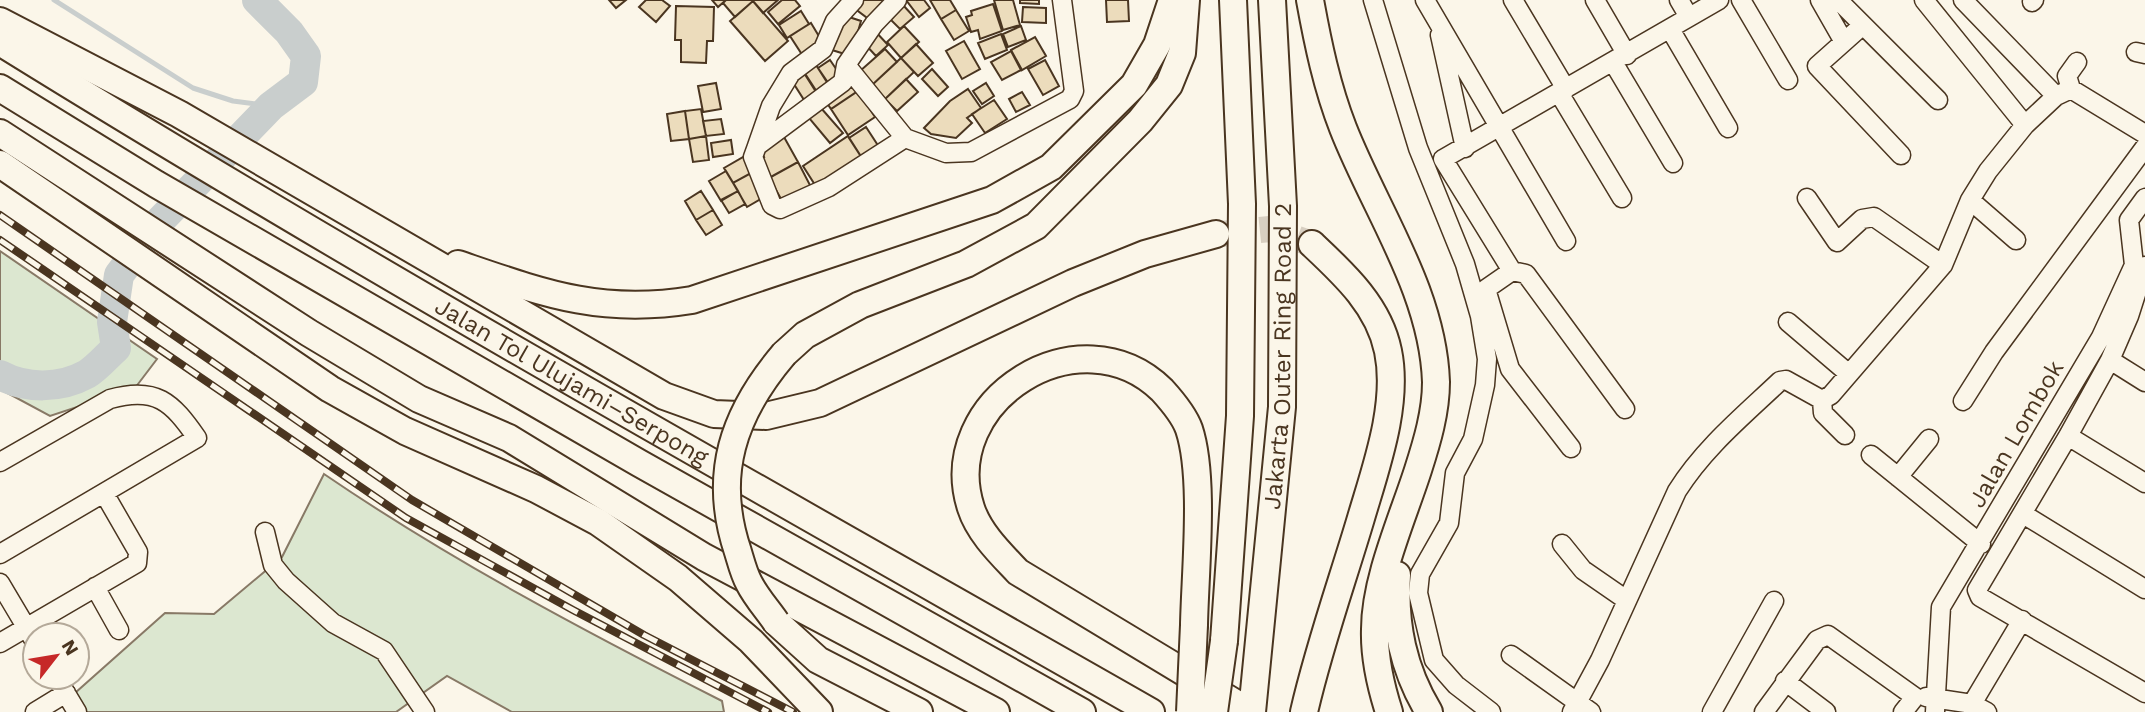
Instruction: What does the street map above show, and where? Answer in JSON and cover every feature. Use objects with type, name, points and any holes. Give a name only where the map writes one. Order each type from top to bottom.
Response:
[{"type":"highway","points":[[404,245],[555,297],[625,306],[656,306],[692,300],[992,201],[1051,167],[1134,85],[1157,45],[1172,0]]},
{"type":"highway","points":[[919,712],[818,660],[776,622],[748,582],[730,527],[726,475],[737,424],[758,384],[805,335],[860,305],[966,264],[1036,226],[1140,121],[1169,85],[1182,53],[1186,0]]},
{"type":"highway","name":"Jakarta Outer Ring Road 2","points":[[1214,712],[1224,641],[1240,416],[1242,204],[1233,0]]},
{"type":"highway","name":"Jakarta Outer Ring Road 2","points":[[1251,712],[1282,407],[1283,206],[1272,0]]},
{"type":"highway","points":[[1310,0],[1320,57],[1343,129],[1412,281],[1429,336],[1436,382],[1430,430],[1385,572],[1375,626],[1378,678],[1389,712]]},
{"type":"highway","points":[[0,21],[179,114],[664,396],[714,414],[766,416],[820,403],[1073,284],[1145,254],[1216,234]]},
{"type":"highway","name":"Jalan Tol Ulujami–Serpong","points":[[0,42],[177,152],[644,425],[1151,712]]},
{"type":"highway","name":"Jalan Tol Ulujami–Serpong","points":[[0,88],[234,229],[651,469],[1082,712]]},
{"type":"highway","points":[[0,133],[419,399],[509,438],[704,557],[996,712]]},
{"type":"highway","points":[[0,164],[330,388],[405,431],[536,489],[598,522],[678,578],[751,641],[819,712]]},
{"type":"highway","points":[[1307,701],[1375,470],[1389,402],[1388,351],[1373,311],[1342,272],[1312,244]]},
{"type":"highway","points":[[1190,712],[1194,625],[1196,455],[1188,426],[1172,400],[1154,382],[1128,367],[1096,359],[1068,360],[1042,367],[1007,389],[982,414],[969,449],[964,481],[972,511],[991,543],[1018,572],[1172,664],[1251,712]]},
{"type":"highway","points":[[1401,525],[1396,596],[1400,644],[1412,684],[1429,712]]},
{"type":"street","points":[[757,146],[843,82],[846,65],[874,24],[897,0]]},
{"type":"street","points":[[846,65],[905,138],[946,153],[971,152],[1070,99],[1074,91],[1062,0]]},
{"type":"street","points":[[1373,0],[1418,148],[1465,264],[1480,316],[1487,359],[1485,385],[1473,439],[1455,473],[1449,523],[1420,574],[1418,593],[1434,660],[1456,685],[1491,712]]},
{"type":"street","points":[[1425,0],[1566,241]]},
{"type":"street","points":[[1513,0],[1622,198]]},
{"type":"street","points":[[1595,0],[1620,58],[1673,163]]},
{"type":"street","points":[[1679,0],[1689,18]]},
{"type":"street","points":[[1625,410],[1526,274],[1512,271],[1443,159],[1719,0]]},
{"type":"street","points":[[1741,0],[1788,80]]},
{"type":"street","points":[[1820,0],[1844,42]]},
{"type":"street","points":[[1838,0],[1938,100]]},
{"type":"street","points":[[1924,0],[2025,124]]},
{"type":"street","points":[[1963,0],[2064,92],[2145,134]]},
{"type":"street","points":[[842,3],[823,49],[791,62],[771,106],[753,157],[772,205],[780,209],[829,187],[905,138]]},
{"type":"street","points":[[1437,20],[1465,148]]},
{"type":"street","points":[[1863,25],[1817,66],[1900,155]]},
{"type":"street","points":[[1670,29],[1728,128]]},
{"type":"street","points":[[1822,400],[1831,396],[1943,265],[1970,200],[1988,172],[2025,124],[2064,92],[2067,76],[2077,62]]},
{"type":"street","points":[[1963,401],[1994,352],[2145,147]]},
{"type":"street","points":[[1807,198],[1836,242],[1862,219],[1874,217],[1943,265]]},
{"type":"street","name":"Jalan Lombok","points":[[1936,705],[1941,607],[1981,544],[2101,337],[2134,265],[2129,220],[2145,198]]},
{"type":"street","points":[[1970,200],[2016,240]]},
{"type":"street","points":[[2145,268],[2129,316],[2110,360],[2023,514],[1978,586],[1980,597],[2145,693]]},
{"type":"street","points":[[1512,271],[1486,289],[1510,369],[1571,448]]},
{"type":"street","points":[[1788,322],[1849,374]]},
{"type":"street","points":[[2110,360],[2145,382]]},
{"type":"street","points":[[1511,655],[1580,709],[1626,599],[1677,491],[1710,446],[1780,381],[1786,380],[1822,400]]},
{"type":"street","points":[[0,463],[110,399],[125,395],[156,397],[166,402],[178,411],[197,438],[0,554]]},
{"type":"street","points":[[1822,400],[1823,413],[1845,435]]},
{"type":"street","points":[[2068,436],[2145,483]]},
{"type":"street","points":[[1898,477],[1929,439]]},
{"type":"street","points":[[1871,455],[1981,544]]},
{"type":"street","points":[[48,621],[94,587],[133,567],[139,558],[104,493]]},
{"type":"street","points":[[2023,514],[2145,589]]},
{"type":"street","points":[[265,532],[273,565],[286,580],[333,623],[384,651],[425,712]]},
{"type":"street","points":[[1562,544],[1583,570],[1626,599]]},
{"type":"street","points":[[0,583],[23,621]]},
{"type":"street","points":[[94,587],[120,631]]},
{"type":"street","points":[[1712,712],[1774,601]]},
{"type":"street","points":[[1764,712],[1816,640],[1828,635],[1838,639],[1915,697],[1936,705],[1979,708],[2022,620]]},
{"type":"street","points":[[0,643],[21,637]]},
{"type":"street","points":[[1785,681],[1826,712]]},
{"type":"street","points":[[64,691],[77,712]]},
{"type":"street","points":[[34,712],[66,694]]},
{"type":"street","points":[[1903,712],[1915,697]]},
{"type":"green space","points":[[0,251],[157,359],[135,388],[50,416],[0,389]]},
{"type":"green space","points":[[324,474],[420,536],[519,594],[722,701],[724,712],[512,712],[447,676],[396,712],[86,712],[75,693],[91,691],[91,679],[165,613],[214,614],[282,557]]},
{"type":"building","points":[[609,0],[626,0],[616,8]]},
{"type":"building","points":[[646,0],[662,0],[670,6],[656,22],[639,7]]},
{"type":"building","points":[[712,0],[726,0],[718,7]]},
{"type":"building","points":[[726,0],[753,1],[735,17],[723,3]]},
{"type":"building","points":[[752,0],[778,0],[763,13]]},
{"type":"building","points":[[782,0],[795,0],[800,6],[778,24],[768,12]]},
{"type":"building","points":[[861,0],[892,0],[874,23],[854,8]]},
{"type":"building","points":[[906,0],[924,0],[930,8],[919,17]]},
{"type":"building","points":[[930,0],[950,0],[956,10],[941,19]]},
{"type":"building","points":[[994,0],[1013,0],[1020,25],[1003,30]]},
{"type":"building","points":[[1020,0],[1039,0],[1039,4],[1020,3]]},
{"type":"building","points":[[1106,0],[1128,0],[1129,21],[1107,22]]},
{"type":"building","points":[[753,1],[788,41],[765,61],[730,21]]},
{"type":"building","points":[[993,4],[1002,31],[980,39],[978,30],[971,32],[966,17],[972,15],[971,11]]},
{"type":"building","points":[[903,5],[914,17],[900,29],[889,18]]},
{"type":"building","points":[[676,6],[714,7],[713,41],[707,41],[706,63],[681,62],[681,40],[675,40]]},
{"type":"building","points":[[1023,7],[1046,8],[1046,23],[1022,22]]},
{"type":"building","points":[[956,10],[969,31],[954,40],[941,19]]},
{"type":"building","points":[[801,11],[809,24],[787,38],[779,25]]},
{"type":"building","points":[[843,15],[861,21],[851,56],[832,50]]},
{"type":"building","points":[[811,23],[823,43],[803,56],[790,36]]},
{"type":"building","points":[[904,26],[919,42],[901,58],[887,42]]},
{"type":"building","points":[[1021,26],[1026,40],[1008,47],[1003,34]]},
{"type":"building","points":[[875,31],[888,45],[876,56],[863,42]]},
{"type":"building","points":[[1001,34],[1007,50],[985,59],[978,43]]},
{"type":"building","points":[[1035,37],[1046,56],[1022,70],[1011,50]]},
{"type":"building","points":[[964,41],[980,69],[962,79],[946,51]]},
{"type":"building","points":[[916,44],[933,63],[918,76],[901,58]]},
{"type":"building","points":[[885,49],[897,62],[872,85],[860,71]]},
{"type":"building","points":[[1011,51],[1021,70],[1002,80],[991,62]]},
{"type":"building","points":[[901,58],[914,72],[885,99],[872,85]]},
{"type":"building","points":[[830,60],[843,79],[831,87],[818,68]]},
{"type":"building","points":[[1045,60],[1059,86],[1043,95],[1028,69]]},
{"type":"building","points":[[816,65],[830,87],[819,95],[804,72]]},
{"type":"building","points":[[932,69],[948,87],[938,96],[922,79]]},
{"type":"building","points":[[804,73],[818,95],[806,103],[792,81]]},
{"type":"building","points":[[850,79],[858,91],[831,109],[823,97]]},
{"type":"building","points":[[906,79],[918,92],[897,111],[885,99]]},
{"type":"building","points":[[716,83],[721,109],[703,112],[698,86]]},
{"type":"building","points":[[986,83],[994,96],[982,104],[973,91]]},
{"type":"building","points":[[968,89],[981,108],[967,118],[972,123],[956,138],[931,134],[924,128],[950,101]]},
{"type":"building","points":[[858,91],[875,117],[848,135],[831,109]]},
{"type":"building","points":[[1022,92],[1030,105],[1016,112],[1009,99]]},
{"type":"building","points":[[994,100],[1007,119],[985,133],[972,114]]},
{"type":"building","points":[[821,108],[843,133],[830,143],[809,118]]},
{"type":"building","points":[[701,109],[706,136],[689,139],[685,111]]},
{"type":"building","points":[[685,111],[689,139],[671,141],[667,114]]},
{"type":"building","points":[[721,119],[724,134],[706,136],[703,121]]},
{"type":"building","points":[[866,127],[879,147],[862,158],[849,138]]},
{"type":"building","points":[[706,136],[709,160],[693,162],[689,139]]},
{"type":"building","points":[[848,136],[862,158],[817,188],[803,166]]},
{"type":"building","points":[[784,137],[798,162],[769,178],[759,159],[764,157],[760,150]]},
{"type":"building","points":[[731,140],[733,154],[713,157],[711,143]]},
{"type":"building","points":[[745,156],[753,172],[733,183],[724,168]]},
{"type":"building","points":[[798,162],[812,189],[784,204],[769,178]]},
{"type":"building","points":[[726,171],[738,191],[721,201],[709,181]]},
{"type":"building","points":[[751,173],[764,197],[747,207],[733,183]]},
{"type":"building","points":[[701,191],[713,210],[696,220],[685,201]]},
{"type":"building","points":[[738,191],[745,204],[729,213],[721,200]]},
{"type":"building","points":[[713,210],[722,225],[706,235],[696,220]]},
{"type":"waterway","points":[[54,0],[193,88],[233,101],[271,106]]},
{"type":"waterway","points":[[0,375],[21,383],[54,385],[77,379],[102,362],[116,348],[112,322],[119,275],[157,224],[271,106],[303,82],[306,56],[289,32],[257,0]]},
{"type":"tunnel","points":[[1221,234],[1270,229],[1312,244]]},
{"type":"railway","points":[[0,215],[412,500],[644,635],[793,712]]},
{"type":"railway","points":[[0,240],[406,518],[573,610],[768,712]]}]
